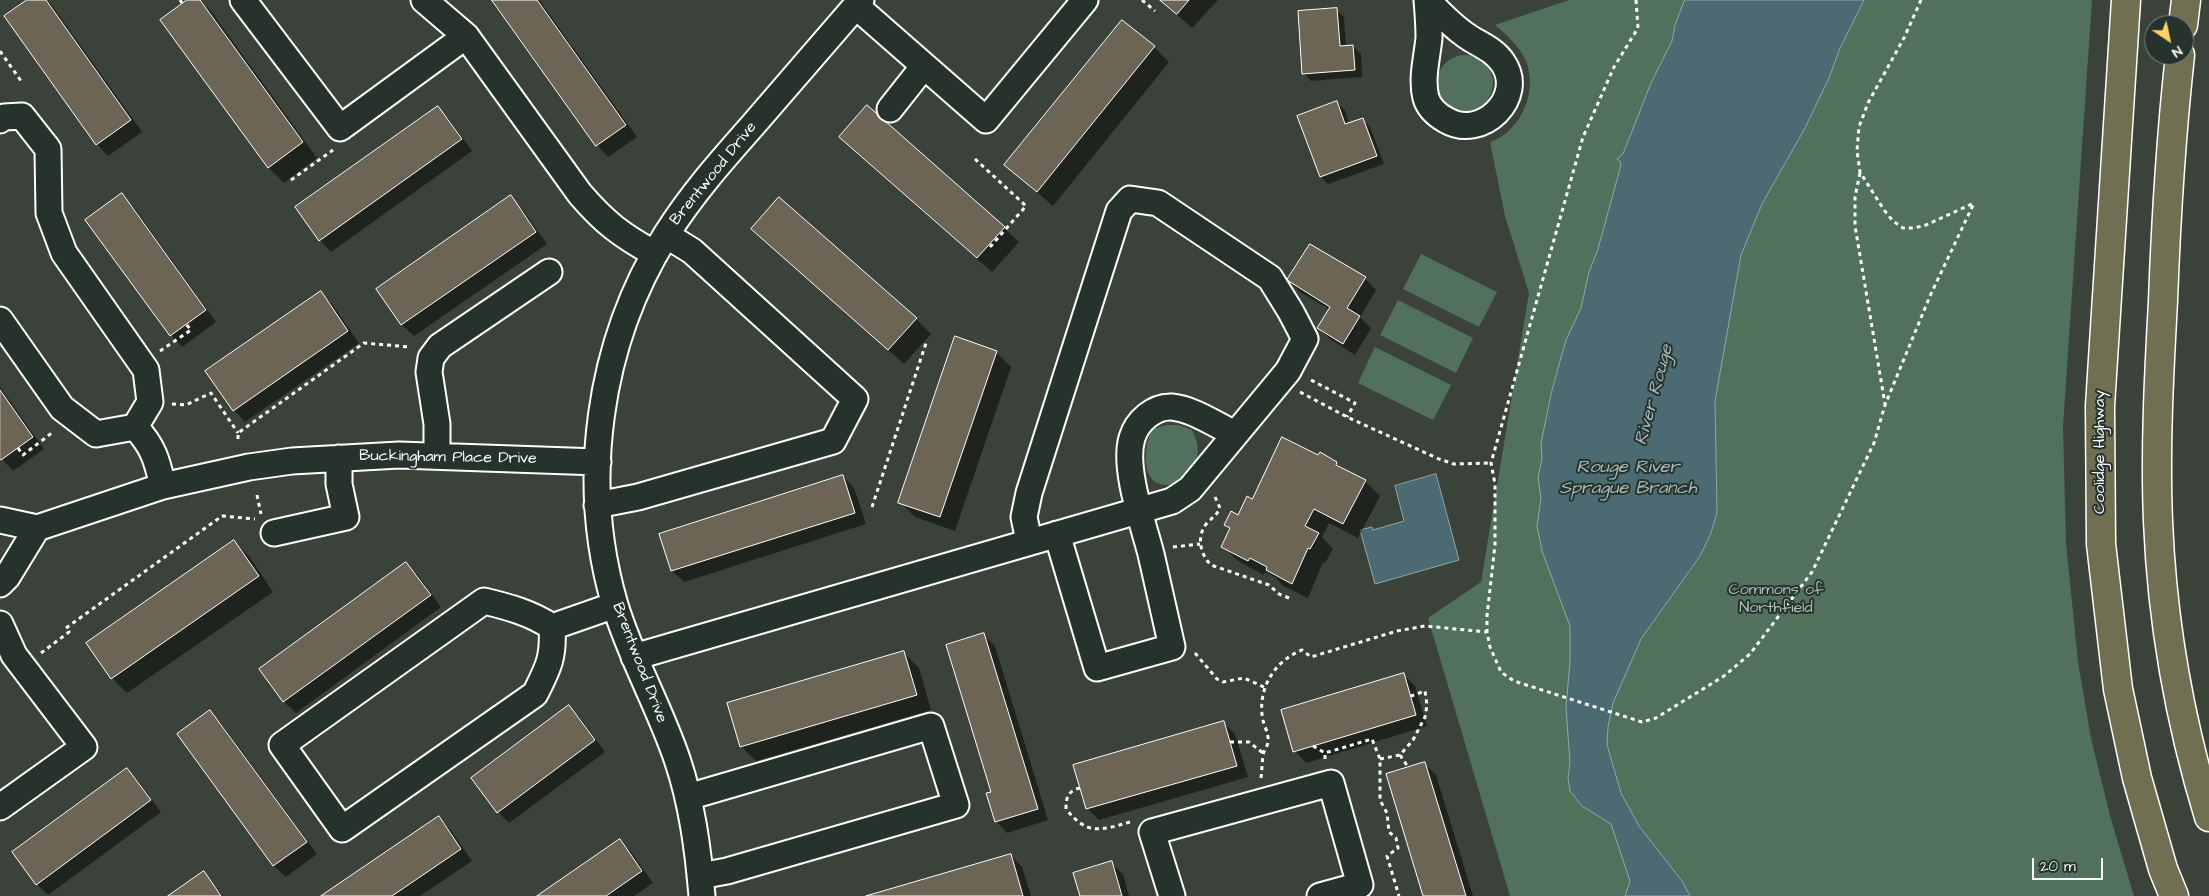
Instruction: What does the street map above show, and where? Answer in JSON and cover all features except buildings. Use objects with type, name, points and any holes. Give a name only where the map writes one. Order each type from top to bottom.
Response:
[{"type":"main road","name":"Coolidge Highway","points":[[2126,0],[2100,406],[2101,544],[2118,689],[2137,778],[2163,869],[2174,896]]},
{"type":"main road","points":[[2184,15],[2186,0]]},
{"type":"main road","points":[[2179,65],[2170,142],[2158,384],[2158,522],[2164,593],[2173,663],[2186,730],[2209,817]]},
{"type":"street","points":[[243,0],[340,128],[466,36]]},
{"type":"street","points":[[424,0],[466,36],[580,194],[614,230],[660,245],[692,251],[855,399],[833,441],[638,497],[597,505]]},
{"type":"street","points":[[858,3],[924,66],[986,120],[1085,0]]},
{"type":"street","points":[[1427,0],[1456,28],[1493,52],[1508,72],[1507,95],[1499,110],[1490,119],[1476,126],[1450,123],[1432,110],[1427,100],[1424,78],[1429,35],[1427,0]]},
{"type":"street","name":"Brentwood Drive","points":[[701,886],[696,841],[688,797],[677,759],[634,658],[615,605],[604,561],[597,505],[598,462],[603,407],[614,355],[638,287],[660,245],[704,181],[858,3]]},
{"type":"street","points":[[890,109],[924,66]]},
{"type":"street","points":[[0,120],[4,117],[22,116],[48,149],[49,213],[64,253],[146,370],[150,402],[135,428]]},
{"type":"street","points":[[634,658],[1029,541],[1172,501],[1190,489],[1284,374],[1304,339],[1270,278],[1158,203],[1130,199],[1119,211],[1029,493],[1024,517],[1029,541]]},
{"type":"street","points":[[437,456],[437,424],[428,372],[430,358],[440,346],[548,272]]},
{"type":"street","points":[[0,320],[62,408],[96,434],[135,428]]},
{"type":"street","points":[[1057,534],[1097,668],[1172,647],[1139,510],[1130,462],[1132,438],[1138,424],[1152,411],[1171,407],[1189,412],[1235,434]]},
{"type":"street","points":[[135,428],[148,441],[156,457],[163,486]]},
{"type":"street","name":"Buckingham Place Drive","points":[[37,528],[163,486],[249,467],[292,461],[399,454],[598,462]]},
{"type":"street","points":[[274,533],[346,517],[339,484],[339,458]]},
{"type":"street","points":[[0,520],[37,528],[7,578],[0,584]]},
{"type":"street","points":[[484,601],[519,610],[538,618],[552,627],[554,645],[550,664],[535,694],[342,828],[282,745],[484,601]]},
{"type":"street","points":[[552,627],[615,605]]},
{"type":"street","points":[[0,624],[7,660],[84,747],[0,807]]},
{"type":"street","points":[[688,797],[931,726],[956,805],[727,871],[701,886]]},
{"type":"street","points":[[1172,896],[1152,832],[1331,783],[1360,885],[1320,896]]},
{"type":"path","points":[[1142,0],[1155,12]]},
{"type":"path","points":[[1636,0],[1638,28],[1614,67],[1583,137],[1491,463],[1495,484],[1495,546],[1487,632],[1490,647],[1501,672],[1514,681],[1534,686],[1631,720],[1642,722],[1656,718],[1724,676],[1750,654],[1812,572],[1874,443],[1885,405],[1930,296],[1974,203],[1926,225],[1903,228],[1884,210],[1860,172]]},
{"type":"path","points":[[1885,405],[1855,226],[1855,197],[1860,172],[1857,151],[1862,119],[1868,103],[1904,38],[1921,0]]},
{"type":"path","points":[[0,51],[21,81]]},
{"type":"path","points":[[291,180],[336,148]]},
{"type":"path","points":[[975,159],[1026,206],[991,246],[989,245]]},
{"type":"path","points":[[157,353],[191,330],[186,324]]},
{"type":"path","points":[[238,433],[364,343],[410,348]]},
{"type":"path","points":[[872,507],[926,343]]},
{"type":"path","points":[[1284,374],[1347,417],[1439,459],[1454,464],[1491,463]]},
{"type":"path","points":[[1284,374],[1355,403],[1347,417]]},
{"type":"path","points":[[186,405],[211,394],[238,433],[238,440]]},
{"type":"path","points":[[18,448],[24,456],[58,429]]},
{"type":"path","points":[[1199,479],[1210,490],[1220,508],[1202,531],[1200,544],[1206,560],[1211,566],[1269,585],[1279,594],[1289,598]]},
{"type":"path","points":[[52,645],[69,632],[66,628],[222,516],[232,515],[263,520],[257,495]]},
{"type":"path","points":[[1181,545],[1200,544]]},
{"type":"path","points":[[1261,780],[1263,754],[1268,741],[1262,716],[1262,703],[1266,688],[1277,665],[1292,654],[1302,650],[1310,657],[1397,631],[1425,626],[1487,632]]},
{"type":"path","points":[[1193,651],[1217,679],[1223,682],[1244,678],[1266,688]]},
{"type":"path","points":[[1380,759],[1400,754],[1413,740],[1425,717],[1427,705],[1425,691],[1411,696]]},
{"type":"path","points":[[1313,746],[1325,753],[1372,739],[1380,759],[1380,800],[1387,814],[1389,832],[1396,838],[1398,848],[1387,856],[1399,896]]},
{"type":"path","points":[[1230,742],[1249,742],[1263,754]]},
{"type":"path","points":[[1324,761],[1325,753]]},
{"type":"path","points":[[1400,754],[1408,767]]},
{"type":"path","points":[[1080,788],[1072,790],[1066,799],[1066,809],[1077,823],[1092,830],[1111,828],[1136,821]]},
{"type":"green space","name":"Commons of Northfield","points":[[1569,0],[2092,0],[2063,426],[2066,543],[2078,662],[2091,738],[2110,816],[2134,896],[1510,896],[1428,618],[1481,582],[1529,293],[1505,216],[1490,142],[1501,137],[1518,120],[1528,97],[1529,73],[1526,61],[1520,50],[1495,25]]},
{"type":"green space","points":[[1459,55],[1471,55],[1481,59],[1489,67],[1493,83],[1489,99],[1481,107],[1471,111],[1459,111],[1449,107],[1441,99],[1437,89],[1437,77],[1441,67],[1449,59]]},
{"type":"green space","points":[[1421,254],[1497,292],[1479,327],[1403,289]]},
{"type":"green space","points":[[1398,300],[1473,338],[1456,373],[1380,335]]},
{"type":"green space","points":[[1375,347],[1451,385],[1433,420],[1358,383]]},
{"type":"green space","points":[[1167,425],[1178,425],[1192,430],[1198,447],[1196,462],[1188,474],[1178,482],[1166,485],[1155,482],[1148,472],[1146,448],[1152,429]]},
{"type":"water","name":"Rouge River Sprague Branch","points":[[1685,0],[1864,0],[1840,48],[1829,78],[1805,128],[1762,204],[1741,255],[1715,401],[1717,513],[1711,533],[1700,556],[1641,639],[1613,703],[1608,727],[1607,745],[1621,793],[1639,826],[1682,881],[1690,896],[1625,896],[1630,881],[1611,824],[1582,806],[1570,791],[1566,707],[1570,662],[1570,626],[1542,551],[1537,526],[1541,498],[1538,478],[1542,458],[1541,443],[1552,390],[1566,340],[1581,308],[1589,272],[1598,249],[1621,165],[1617,159],[1623,154],[1651,83],[1672,41],[1675,25]]},
{"type":"water","points":[[1436,474],[1459,560],[1375,584],[1360,530],[1372,527],[1373,530],[1404,521],[1395,486]]},
{"type":"water label","name":"River Rouge","points":[[1655,395]]}]
